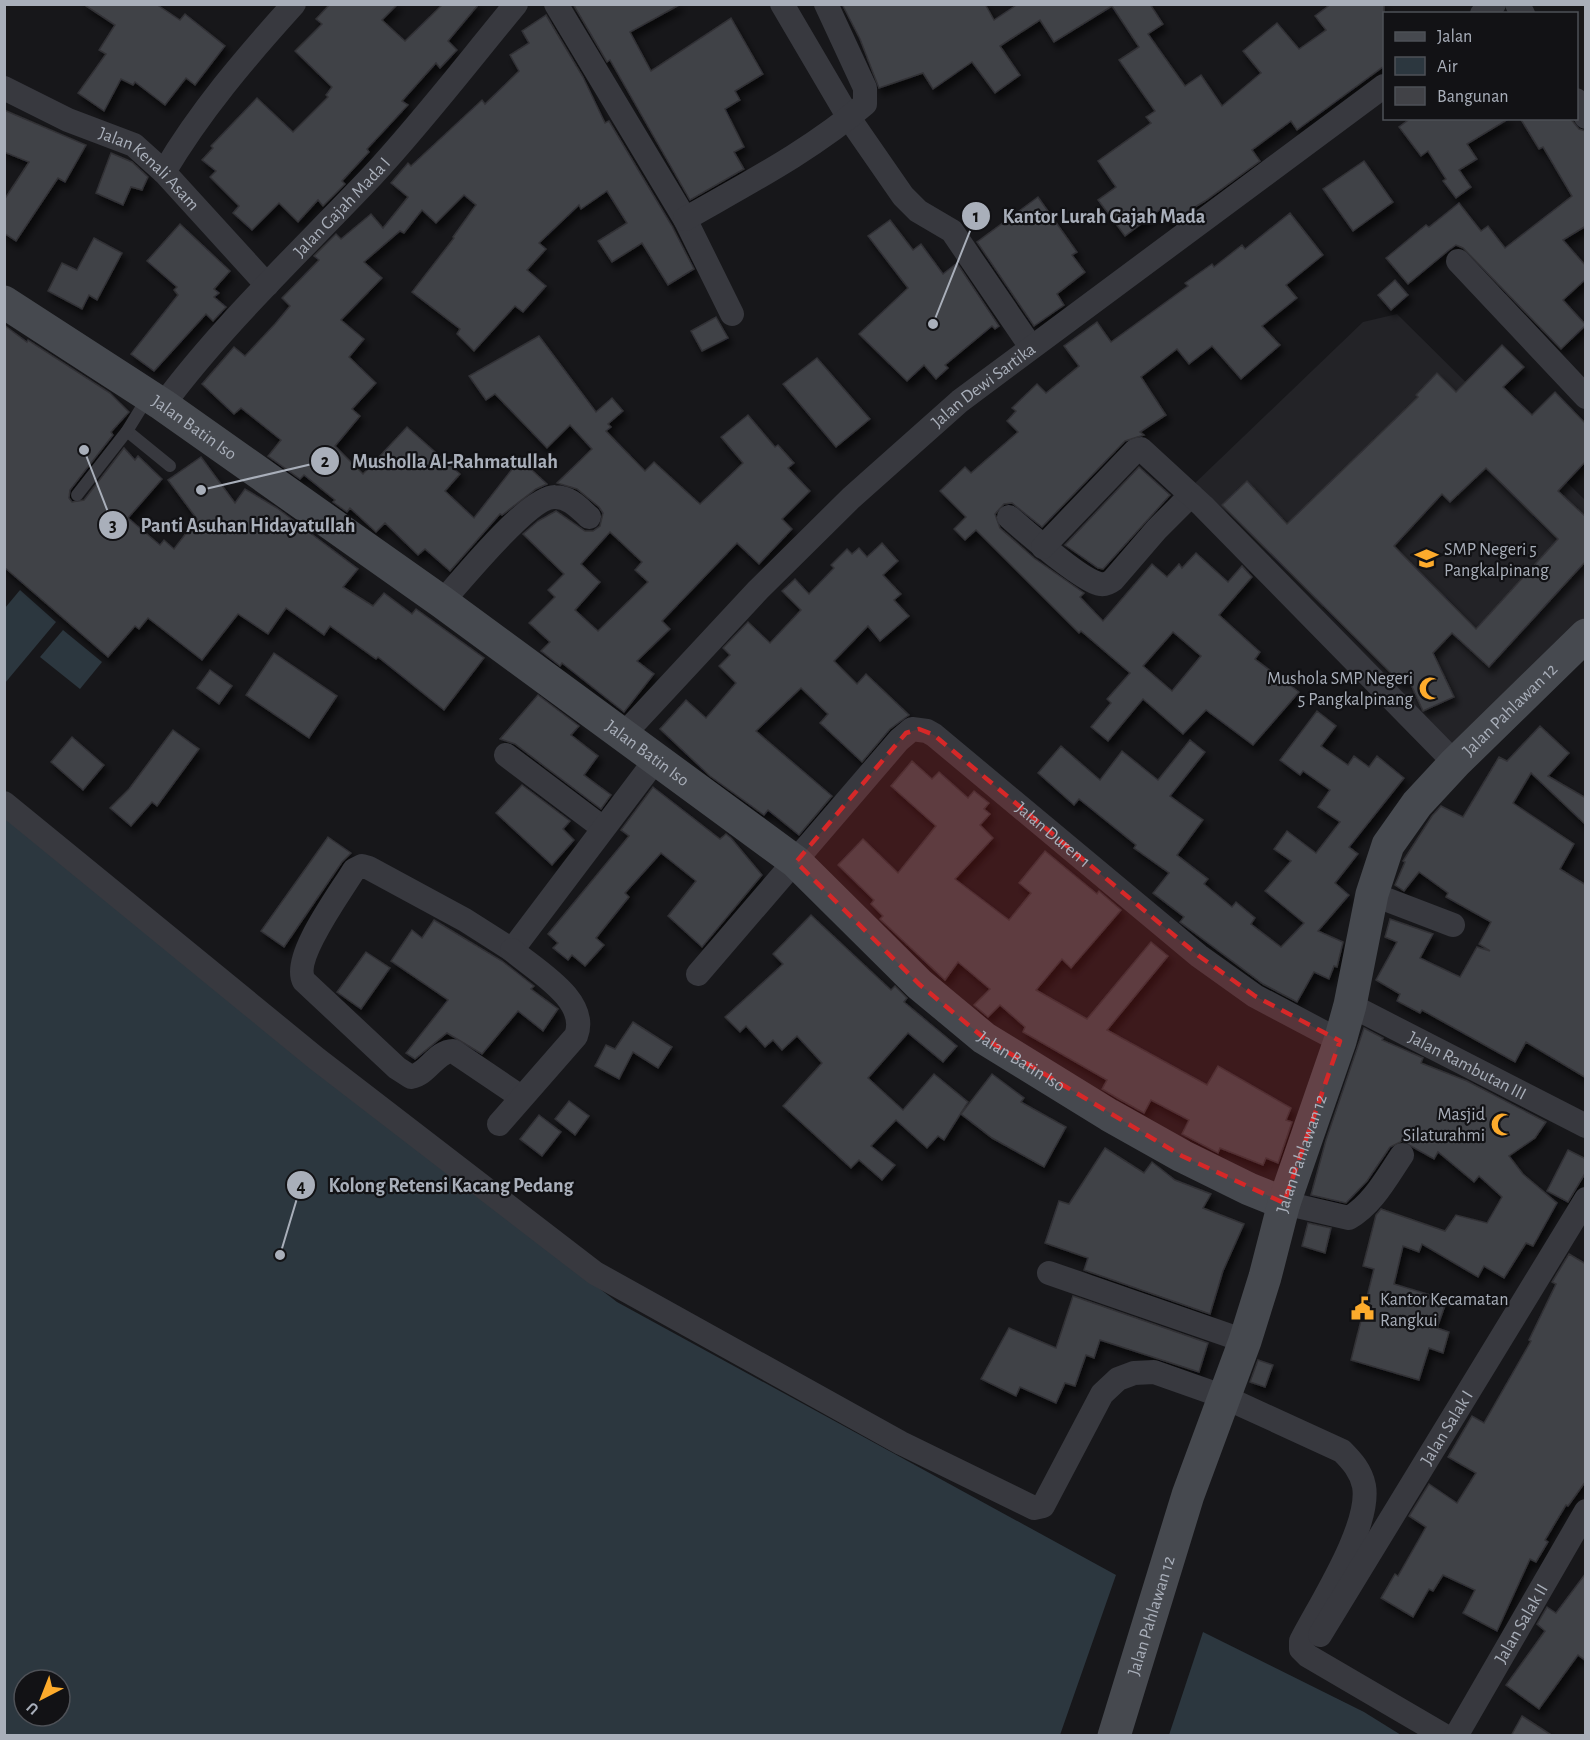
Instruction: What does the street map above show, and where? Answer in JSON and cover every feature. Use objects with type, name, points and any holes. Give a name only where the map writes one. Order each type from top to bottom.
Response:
[{"type":"street","points":[[164,172],[186,134],[223,86],[294,4]]},
{"type":"street","name":"Jalan Gajah Mada I","points":[[156,401],[180,381],[410,134],[516,4]]},
{"type":"street","points":[[556,4],[685,219],[732,314]]},
{"type":"street","points":[[782,4],[849,118],[903,196],[918,211],[952,231],[1031,347]]},
{"type":"street","points":[[685,219],[766,172],[849,118],[865,104],[867,97],[826,4]]},
{"type":"street","name":"Jalan Dewi Sartika","points":[[625,734],[758,590],[851,498],[960,401],[1383,87]]},
{"type":"street","name":"Jalan Kenali Asam","points":[[4,88],[68,120],[134,145],[164,172],[267,285]]},
{"type":"street","points":[[1578,103],[1586,117]]},
{"type":"street","points":[[1458,261],[1586,397]]},
{"type":"street","name":"Jalan Batin Iso","points":[[4,302],[156,401],[442,602],[625,734],[796,862],[919,984],[984,1038],[1099,1110],[1249,1189],[1284,1203]]},
{"type":"street","points":[[1043,546],[1139,449],[1191,495],[1455,763]]},
{"type":"street","points":[[1009,517],[1043,546],[1095,582],[1107,584],[1191,495]]},
{"type":"street","points":[[442,602],[523,513],[544,498],[555,496],[571,500],[589,517]]},
{"type":"street","name":"Jalan Pahlawan 12","points":[[1114,1736],[1181,1516],[1222,1396],[1245,1341],[1265,1277],[1284,1203],[1340,1041],[1350,1005],[1372,894],[1388,845],[1417,804],[1455,763],[1586,635]]},
{"type":"street","name":"Jalan Duren 1","points":[[698,974],[906,733],[912,729],[927,731],[1199,956],[1255,996],[1340,1041]]},
{"type":"street","points":[[506,755],[603,828]]},
{"type":"street","points":[[512,950],[657,758]]},
{"type":"street","points":[[4,803],[318,1059],[595,1273],[902,1443],[1034,1508],[1043,1506],[1102,1394],[1118,1379],[1134,1373],[1154,1372],[1222,1396],[1342,1451],[1355,1465],[1364,1485],[1365,1503],[1358,1530],[1301,1641],[1301,1649],[1308,1656],[1445,1736]]},
{"type":"street","points":[[499,1124],[576,1036],[579,1016],[564,994],[512,950],[465,920],[369,868],[362,866],[354,870],[317,929],[301,967],[301,975],[397,1068],[411,1077],[417,1076],[448,1051],[453,1051],[521,1097]]},
{"type":"street","points":[[1372,894],[1453,925]]},
{"type":"street","name":"Jalan Rambutan III","points":[[1350,1005],[1583,1118]]},
{"type":"street","points":[[1284,1203],[1349,1218],[1361,1211],[1372,1198],[1402,1155]]},
{"type":"street","name":"Jalan Salak I","points":[[1308,1656],[1586,1199]]},
{"type":"street","points":[[1049,1273],[1245,1341]]},
{"type":"street","name":"Jalan Salak II","points":[[1456,1736],[1586,1511]]},
{"type":"lane","points":[[77,495],[127,431],[156,401]]},
{"type":"lane","points":[[127,431],[170,466]]},
{"type":"highlighted area","points":[[919,729],[934,735],[1199,956],[1255,996],[1340,1041],[1284,1203],[1182,1156],[984,1038],[919,984],[796,862],[906,733]]},
{"type":"shaded area","name":"SMP Negeri 5 Pangkalpinang","points":[[1397,314],[1585,500],[1585,617],[1455,749],[1193,485],[1363,322]]},
{"type":"water","points":[[20,590],[56,622],[5,683],[5,608]]},
{"type":"water","points":[[63,630],[102,662],[80,689],[40,657]]},
{"type":"water","points":[[4,817],[493,1207],[617,1302],[1116,1575],[1060,1735],[5,1735]]},
{"type":"water","points":[[1203,1632],[1364,1712],[1401,1735],[1169,1735]]},
{"type":"building","points":[[83,4],[156,4],[180,20],[185,14],[225,46],[195,85],[186,78],[165,105],[135,82],[133,85],[121,79],[104,111],[78,93],[106,54],[99,50],[115,25]]},
{"type":"building","points":[[330,4],[398,4],[382,20],[405,41],[443,4],[479,4],[448,41],[457,50],[440,68],[436,63],[402,101],[408,105],[367,149],[369,152],[342,181],[345,184],[323,206],[318,200],[298,222],[279,203],[252,230],[233,213],[239,206],[210,177],[216,171],[202,160],[213,148],[211,146],[257,98],[293,132],[328,97],[326,95],[332,87],[295,51],[322,24],[316,19]]},
{"type":"building","points":[[573,4],[681,4],[630,32],[651,71],[731,18],[763,74],[735,91],[740,100],[725,109],[744,147],[734,152],[744,169],[690,200],[610,60],[607,62]]},
{"type":"building","points":[[842,4],[985,4],[994,20],[1018,4],[1150,4],[1163,24],[1148,34],[1185,86],[1201,75],[1222,106],[1261,73],[1243,51],[1277,23],[1299,49],[1326,30],[1315,16],[1331,4],[1384,4],[1383,67],[1297,130],[1291,121],[1252,150],[1260,161],[1205,201],[1170,222],[1161,209],[1125,236],[1098,200],[1116,187],[1098,161],[1151,123],[1146,117],[1155,111],[1119,60],[1139,47],[1112,6],[1054,42],[1040,20],[1000,46],[1020,75],[995,93],[972,62],[933,89],[923,73],[879,88],[860,39]]},
{"type":"building","points":[[546,15],[583,77],[605,123],[609,121],[672,226],[694,269],[668,285],[642,243],[612,262],[598,241],[627,223],[607,191],[581,209],[579,205],[539,243],[546,249],[527,270],[546,286],[523,312],[515,306],[474,351],[457,334],[460,329],[412,292],[454,238],[476,205],[464,195],[436,223],[422,210],[404,233],[400,231],[364,262],[382,278],[341,320],[364,339],[349,357],[376,383],[352,409],[360,416],[335,446],[363,474],[407,427],[460,474],[445,491],[474,518],[520,459],[547,484],[536,489],[502,515],[500,514],[450,571],[425,549],[418,555],[385,523],[376,532],[350,508],[347,512],[333,502],[335,500],[304,475],[300,479],[268,456],[281,440],[241,408],[234,414],[202,384],[234,347],[245,356],[275,324],[290,306],[282,298],[319,260],[314,256],[336,234],[341,239],[371,214],[383,228],[408,197],[391,183],[408,163],[411,166],[482,100],[485,104],[519,71],[510,55],[529,43],[522,31]]},
{"type":"building","points":[[4,110],[86,145],[65,182],[58,178],[16,241],[4,233],[4,200],[29,162],[4,152]]},
{"type":"building","points":[[1408,120],[1507,120],[1467,144],[1477,159],[1459,170],[1471,187],[1456,198],[1443,181],[1446,179],[1428,151],[1421,156],[1399,127]]},
{"type":"building","points":[[1521,120],[1572,120],[1579,129],[1586,131],[1586,226],[1563,240],[1586,266],[1586,279],[1563,300],[1586,325],[1561,349],[1463,248],[1456,245],[1408,284],[1386,258],[1426,225],[1429,227],[1459,203],[1481,231],[1488,226],[1505,248],[1572,196],[1543,147],[1539,149]]},
{"type":"building","points":[[111,153],[132,162],[148,177],[142,190],[131,187],[123,205],[96,193]]},
{"type":"building","points":[[1364,161],[1393,202],[1353,231],[1323,189]]},
{"type":"building","points":[[1038,197],[1077,252],[1072,255],[1085,272],[1057,294],[1064,305],[1034,326],[977,242]]},
{"type":"building","points":[[1290,213],[1323,255],[1286,285],[1297,298],[1262,326],[1280,345],[1241,379],[1212,346],[1189,364],[1177,349],[1141,377],[1166,415],[1140,432],[1144,435],[1125,441],[1042,527],[1012,503],[1004,504],[995,514],[1000,528],[1034,558],[1084,593],[1080,597],[1103,621],[1152,564],[1167,577],[1179,564],[1182,568],[1196,553],[1228,582],[1242,566],[1252,577],[1219,615],[1260,652],[1255,659],[1299,692],[1253,745],[1206,710],[1183,734],[1143,699],[1108,741],[1091,727],[1111,703],[1107,699],[1130,673],[1081,631],[1079,633],[976,530],[965,540],[954,529],[966,517],[940,491],[965,467],[971,473],[1018,432],[1007,421],[1016,411],[1012,408],[1037,384],[1046,393],[1079,366],[1064,346],[1097,322],[1111,342],[1188,286],[1185,283],[1212,264],[1214,267],[1242,245],[1245,249]],"holes":[[[1173,632],[1201,656],[1172,691],[1143,666]]]},
{"type":"building","points":[[890,220],[913,250],[921,244],[943,274],[957,263],[999,326],[995,329],[992,326],[945,365],[948,368],[936,379],[924,365],[907,381],[859,334],[908,288],[868,236]]},
{"type":"building","points":[[180,224],[230,271],[214,289],[219,293],[214,297],[226,307],[213,321],[206,314],[154,371],[131,354],[178,295],[174,290],[177,287],[147,261]]},
{"type":"building","points":[[94,238],[122,253],[97,300],[89,295],[82,309],[48,291],[62,263],[77,270]]},
{"type":"building","points":[[1395,280],[1408,295],[1391,310],[1378,295]]},
{"type":"building","points":[[716,317],[728,338],[702,351],[691,331]]},
{"type":"building","points":[[4,325],[27,342],[28,340],[110,393],[129,412],[111,432],[113,435],[70,490],[69,498],[72,502],[84,500],[124,448],[135,460],[138,456],[162,479],[128,518],[160,545],[164,540],[174,549],[197,519],[168,480],[201,457],[235,503],[245,489],[277,508],[358,569],[343,587],[373,606],[384,593],[412,614],[416,609],[484,658],[444,710],[378,657],[376,659],[330,626],[324,635],[286,608],[268,634],[238,614],[202,660],[148,618],[139,629],[135,626],[108,657],[4,567]]},
{"type":"building","points":[[539,336],[596,412],[612,398],[623,411],[608,424],[611,427],[606,431],[645,471],[654,462],[700,504],[743,463],[721,437],[748,415],[775,447],[778,445],[794,463],[788,468],[810,491],[782,519],[792,529],[759,564],[737,543],[662,621],[670,629],[637,661],[654,674],[624,712],[562,663],[560,666],[541,651],[550,642],[529,623],[555,597],[548,590],[564,574],[523,534],[538,521],[556,511],[585,531],[593,531],[600,526],[603,513],[599,507],[577,489],[557,483],[592,449],[570,425],[547,448],[495,394],[486,400],[469,376]],"holes":[[[610,532],[642,562],[635,570],[648,582],[598,631],[575,610],[600,582],[581,564]]]},
{"type":"building","points":[[1502,345],[1524,367],[1503,387],[1532,415],[1555,392],[1586,424],[1586,461],[1558,491],[1586,517],[1586,561],[1489,667],[1452,633],[1433,653],[1454,697],[1423,711],[1408,678],[1402,684],[1222,505],[1247,481],[1287,524],[1418,397],[1416,395],[1437,373],[1456,392]],"holes":[[[1486,468],[1558,539],[1476,629],[1394,546],[1442,494],[1450,502]]]},
{"type":"building","points":[[817,358],[870,419],[836,447],[783,384]]},
{"type":"building","points":[[1139,467],[1170,495],[1103,569],[1098,568],[1065,545]]},
{"type":"building","points":[[882,543],[898,561],[883,575],[901,594],[894,600],[909,616],[880,641],[868,626],[834,661],[857,684],[866,674],[909,715],[890,729],[862,762],[820,723],[828,714],[801,688],[756,731],[832,796],[799,835],[768,810],[764,815],[710,776],[660,729],[686,700],[706,718],[736,683],[719,666],[730,655],[723,648],[748,622],[770,643],[801,610],[782,591],[795,579],[809,594],[834,568],[831,565],[847,549],[852,554],[859,548],[867,557]]},
{"type":"building","points":[[274,653],[337,696],[309,738],[246,695]]},
{"type":"building","points":[[210,670],[232,686],[219,704],[197,688]]},
{"type":"building","points":[[538,695],[579,726],[571,735],[598,756],[584,775],[611,795],[601,809],[515,744],[500,739]]},
{"type":"building","points":[[1317,711],[1336,726],[1321,746],[1348,765],[1354,756],[1369,767],[1377,756],[1404,778],[1349,847],[1358,854],[1335,883],[1349,895],[1318,931],[1343,942],[1337,967],[1334,966],[1329,979],[1314,972],[1297,1002],[1263,984],[1180,922],[1184,917],[1153,893],[1169,873],[1134,848],[1136,845],[1079,799],[1074,805],[1038,773],[1061,746],[1100,780],[1122,751],[1158,780],[1190,740],[1205,752],[1170,796],[1203,820],[1177,855],[1208,879],[1204,884],[1232,907],[1236,902],[1255,918],[1251,924],[1281,947],[1304,923],[1265,891],[1291,861],[1274,849],[1287,831],[1316,853],[1340,822],[1318,807],[1330,790],[1303,771],[1300,775],[1280,760]]},
{"type":"building","points":[[1540,726],[1569,753],[1548,776],[1586,798],[1586,825],[1531,773],[1513,803],[1574,844],[1560,869],[1586,885],[1586,1078],[1526,1042],[1515,1062],[1422,1010],[1420,1013],[1397,1001],[1400,994],[1376,980],[1397,942],[1385,937],[1390,919],[1433,934],[1420,958],[1460,977],[1477,947],[1490,951],[1479,944],[1491,922],[1446,897],[1448,893],[1419,872],[1404,891],[1395,885],[1405,862],[1403,861],[1441,806],[1463,817],[1499,757],[1507,761]]},
{"type":"building","points":[[173,730],[199,749],[157,806],[152,802],[131,826],[110,808],[129,789]]},
{"type":"building","points":[[72,737],[104,765],[83,790],[51,762]]},
{"type":"building","points":[[912,761],[932,779],[939,772],[968,798],[974,791],[989,803],[984,809],[990,814],[980,825],[993,838],[955,879],[1009,920],[1031,893],[1019,883],[1045,851],[1097,894],[1099,891],[1121,910],[1071,968],[1062,959],[1036,990],[1087,1019],[1151,942],[1168,956],[1107,1030],[1207,1085],[1218,1066],[1291,1108],[1286,1120],[1292,1122],[1278,1163],[1266,1158],[1263,1165],[1220,1148],[1218,1153],[1182,1134],[1189,1120],[1151,1100],[1144,1113],[1102,1089],[1107,1080],[1023,1032],[1025,1027],[1000,1005],[988,1017],[974,1005],[990,989],[958,962],[945,980],[880,919],[883,916],[871,904],[874,900],[838,865],[863,839],[898,873],[936,826],[891,786]]},
{"type":"building","points":[[522,785],[570,821],[563,829],[574,840],[552,865],[496,813]]},
{"type":"building","points":[[653,787],[720,839],[726,834],[731,838],[762,875],[702,947],[668,916],[696,881],[661,853],[625,893],[629,897],[596,938],[604,945],[585,966],[572,955],[568,960],[553,948],[558,943],[548,934],[629,836],[621,830]]},
{"type":"building","points":[[328,837],[351,853],[342,862],[284,947],[261,931]]},
{"type":"building","points":[[811,915],[891,990],[895,986],[907,998],[904,1002],[957,1046],[943,1062],[908,1033],[868,1078],[903,1110],[934,1074],[968,1102],[944,1140],[938,1136],[927,1148],[896,1120],[871,1146],[895,1165],[882,1180],[859,1160],[851,1168],[783,1106],[822,1063],[797,1036],[782,1050],[773,1040],[765,1047],[746,1026],[740,1032],[725,1017],[783,964],[773,954]]},
{"type":"building","points":[[434,920],[502,961],[534,986],[531,989],[558,1009],[543,1031],[518,1011],[482,1054],[447,1033],[415,1059],[406,1053],[448,1000],[391,961],[412,930],[422,938]]},
{"type":"building","points":[[366,952],[390,968],[361,1009],[337,992]]},
{"type":"building","points":[[633,1022],[672,1047],[658,1068],[633,1052],[619,1079],[595,1066],[606,1045],[615,1049]]},
{"type":"building","points":[[1364,1028],[1383,1038],[1382,1040],[1423,1058],[1421,1063],[1467,1081],[1546,1122],[1535,1138],[1509,1156],[1523,1174],[1557,1203],[1533,1246],[1526,1243],[1504,1278],[1484,1266],[1478,1277],[1422,1244],[1419,1252],[1403,1246],[1394,1284],[1447,1300],[1437,1328],[1449,1332],[1443,1353],[1429,1348],[1419,1380],[1351,1360],[1374,1269],[1363,1266],[1376,1215],[1381,1209],[1445,1231],[1456,1215],[1487,1223],[1502,1197],[1479,1176],[1474,1182],[1438,1152],[1434,1159],[1402,1141],[1390,1147],[1367,1181],[1346,1203],[1311,1195],[1326,1140]]},
{"type":"building","points":[[992,1074],[1024,1098],[1021,1102],[1066,1127],[1044,1167],[992,1138],[961,1114]]},
{"type":"building","points":[[569,1101],[589,1116],[575,1135],[555,1119]]},
{"type":"building","points":[[539,1115],[561,1132],[542,1156],[520,1139]]},
{"type":"building","points":[[1105,1148],[1144,1173],[1152,1162],[1175,1180],[1211,1194],[1203,1208],[1244,1224],[1223,1271],[1210,1314],[1084,1270],[1088,1258],[1045,1243],[1059,1201],[1069,1204]]},
{"type":"building","points":[[1568,1150],[1586,1159],[1586,1172],[1568,1202],[1547,1191]]},
{"type":"building","points":[[1308,1223],[1331,1228],[1325,1253],[1302,1246]]},
{"type":"building","points":[[1569,1254],[1586,1264],[1586,1481],[1568,1506],[1566,1505],[1545,1540],[1548,1542],[1536,1562],[1530,1559],[1497,1631],[1463,1613],[1475,1590],[1443,1575],[1433,1591],[1429,1589],[1413,1617],[1381,1598],[1395,1574],[1398,1576],[1426,1527],[1409,1516],[1429,1484],[1457,1503],[1476,1473],[1448,1457],[1472,1416],[1484,1423],[1531,1341],[1529,1340],[1556,1284],[1552,1282]]},
{"type":"building","points":[[1073,1296],[1208,1343],[1199,1372],[1100,1340],[1094,1358],[1086,1355],[1075,1386],[1065,1383],[1056,1403],[1020,1387],[1016,1396],[981,1379],[1009,1328],[1056,1348]]},
{"type":"building","points":[[1258,1360],[1273,1365],[1265,1387],[1250,1382]]},
{"type":"building","points":[[1586,1573],[1586,1661],[1578,1655],[1539,1709],[1506,1685],[1545,1631],[1537,1624],[1547,1607],[1556,1613]]},
{"type":"building","points":[[1522,1716],[1553,1736],[1511,1736]]},
{"type":"place","name":"Kantor Lurah Gajah Mada","points":[[933,324]]},
{"type":"place","name":"Panti Asuhan Hidayatullah","points":[[84,450]]},
{"type":"place","name":"Musholla Al-Rahmatullah","points":[[201,490]]},
{"type":"place","name":"SMP Negeri 5 Pangkalpinang","points":[[1426,559]]},
{"type":"place","name":"Mushola SMP Negeri 5 Pangkalpinang","points":[[1431,688]]},
{"type":"place","name":"Masjid Silaturahmi","points":[[1503,1124]]},
{"type":"place","name":"Kolong Retensi Kacang Pedang","points":[[280,1255]]},
{"type":"place","name":"Kantor Kecamatan Rangkui","points":[[1362,1309]]}]
